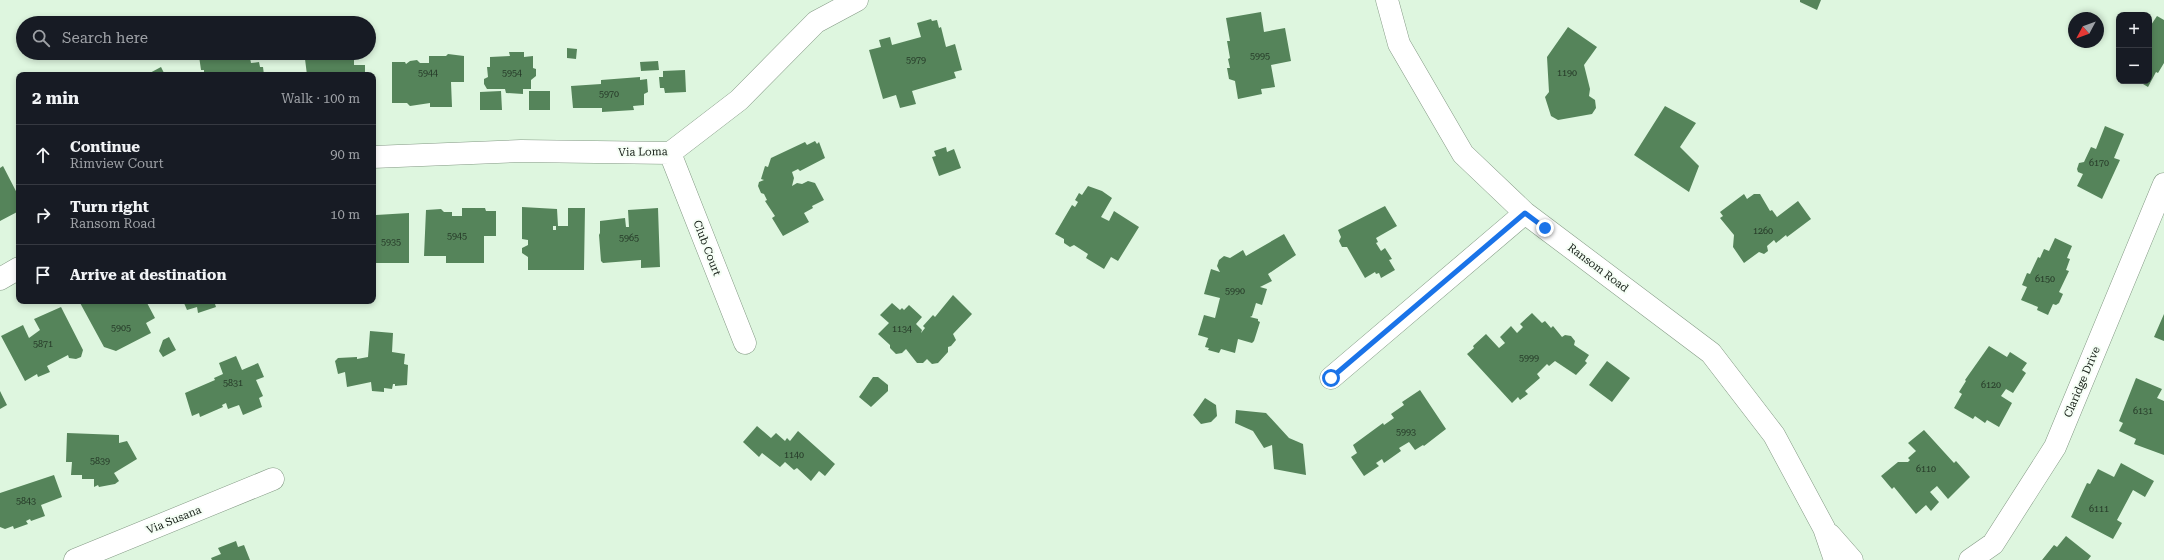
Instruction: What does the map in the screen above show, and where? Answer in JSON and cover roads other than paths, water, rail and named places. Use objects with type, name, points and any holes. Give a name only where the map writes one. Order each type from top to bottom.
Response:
[{"type":"street","name":"Via Loma","points":[[376,157],[521,151],[670,153],[739,100],[816,22],[856,0]]},
{"type":"street","name":"Ransom Road","points":[[1387,0],[1399,44],[1463,154],[1525,213],[1711,353],[1774,435],[1824,528],[1835,560]]},
{"type":"street","name":"Club Court","points":[[670,153],[745,343]]},
{"type":"street","name":"Claridge Drive","points":[[1970,560],[1993,544],[2055,447],[2164,184]]},
{"type":"street","points":[[1331,378],[1525,213]]},
{"type":"street","points":[[0,279],[16,270]]},
{"type":"street","name":"Via Susana","points":[[75,560],[273,479]]},
{"type":"street","name":"Ransom Road","points":[[1824,528],[1852,560]]}]
